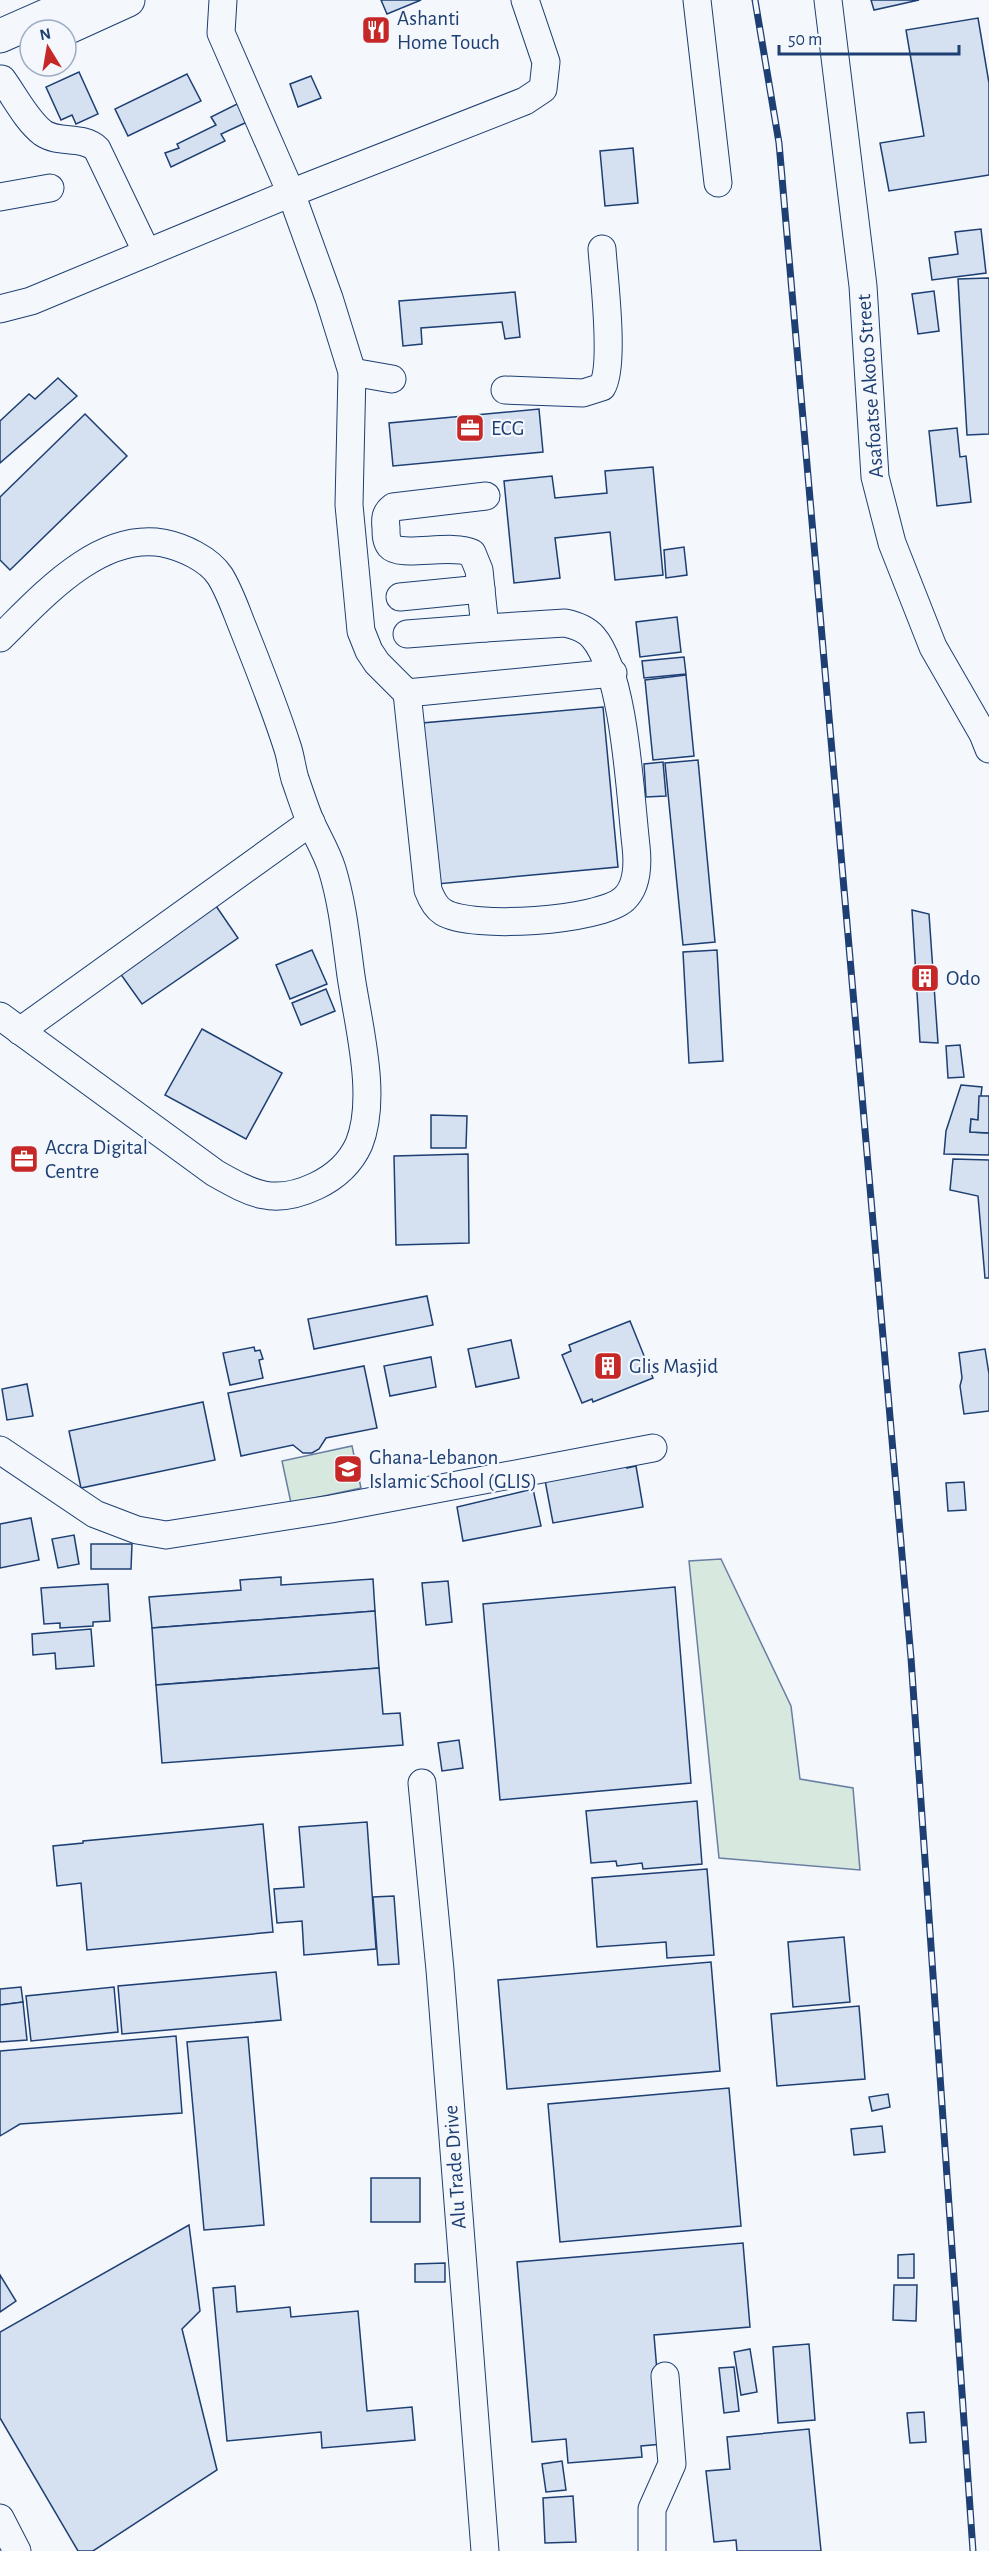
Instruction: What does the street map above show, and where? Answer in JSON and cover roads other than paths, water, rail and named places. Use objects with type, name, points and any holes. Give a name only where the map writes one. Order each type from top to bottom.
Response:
[{"type":"main road","points":[[0,13],[29,0]]},
{"type":"main road","points":[[0,36],[82,0]]},
{"type":"main road","points":[[78,23],[128,0]]},
{"type":"main road","points":[[1,68],[18,54]]},
{"type":"street","points":[[223,0],[221,33],[291,193],[335,315],[352,372],[349,504],[361,631],[377,663],[408,693],[428,890],[432,901],[442,912],[462,920],[498,923],[555,918],[608,908],[624,899],[633,885],[638,865],[619,705],[613,673],[591,634],[576,625],[565,623],[407,634]]},
{"type":"street","points":[[0,309],[31,301],[291,193],[525,100],[543,89],[546,62],[525,0]]},
{"type":"street","points":[[697,0],[718,183]]},
{"type":"street","name":"Asafoatse Akoto Street","points":[[828,0],[863,286],[875,477],[892,543],[933,647],[983,734],[989,749]]},
{"type":"street","points":[[1,68],[44,133],[58,138],[90,142],[97,149],[147,253]]},
{"type":"street","points":[[0,197],[50,188]]},
{"type":"street","points":[[505,390],[583,393],[602,387],[606,381],[608,359],[602,249]]},
{"type":"street","points":[[352,372],[392,379]]},
{"type":"street","points":[[485,628],[476,560],[472,553],[456,548],[395,550],[388,543],[385,521],[386,515],[393,507],[486,496]]},
{"type":"street","points":[[0,638],[55,584],[82,564],[111,550],[138,543],[164,543],[190,552],[208,563],[220,575],[256,659],[311,822],[332,867],[341,900],[364,1048],[365,1122],[355,1151],[338,1173],[308,1189],[284,1196],[264,1197],[244,1190],[182,1150],[10,1023],[311,822]]},
{"type":"street","points":[[400,597],[481,589]]},
{"type":"street","points":[[408,693],[613,673]]},
{"type":"street","points":[[0,1450],[95,1514],[137,1530],[166,1535],[331,1509],[653,1448]]},
{"type":"street","name":"Alu Trade Drive","points":[[422,1783],[440,1970],[485,2551]]},
{"type":"street","points":[[652,2551],[652,2509],[672,2464],[665,2376]]},
{"type":"street","points":[[0,2518],[13,2549]]},
{"type":"railway","points":[[755,0],[779,143],[911,1658],[973,2551]]},
{"type":"place","name":"Ashanti Home Touch","points":[[376,30]]},
{"type":"place","name":"ECG","points":[[470,428]]},
{"type":"place","name":"Odo","points":[[925,978]]},
{"type":"place","name":"Accra Digital Centre","points":[[24,1159]]},
{"type":"place","name":"Glis Masjid","points":[[608,1366]]},
{"type":"place","name":"Ghana-Lebanon Islamic School (GLIS)","points":[[348,1469]]}]
